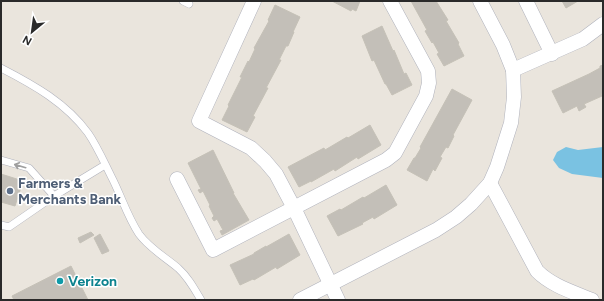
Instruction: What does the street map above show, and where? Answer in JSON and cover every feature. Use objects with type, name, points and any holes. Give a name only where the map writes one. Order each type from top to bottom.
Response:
[{"type":"street","points":[[254,1],[199,122],[251,148],[276,174],[338,300]]},
{"type":"street","points":[[177,179],[213,250],[386,160],[395,153],[426,96],[428,72],[390,1]]},
{"type":"street","points":[[300,300],[436,230],[456,217],[471,204],[490,182],[497,167],[511,123],[514,97],[513,70],[503,45],[480,1]]},
{"type":"street","points":[[526,1],[552,54]]},
{"type":"street","points":[[513,70],[583,39],[603,24]]},
{"type":"street","points":[[490,182],[537,271],[545,279],[592,300]]},
{"type":"lane","points":[[1,68],[32,84],[68,110],[88,134],[140,235],[147,244],[187,277],[201,300]]},
{"type":"lane","points":[[1,160],[29,168],[54,196]]},
{"type":"lane","points":[[1,225],[9,227],[54,196],[105,165]]},
{"type":"water","points":[[566,147],[578,150],[603,147],[603,178],[572,174],[559,168],[553,160],[557,152]]},
{"type":"building","points":[[332,1],[360,1],[356,11],[352,9],[351,11]]},
{"type":"building","points":[[411,1],[436,1],[448,20],[446,21],[459,43],[458,44],[464,56],[444,66],[437,54],[439,53],[425,31],[427,30]]},
{"type":"building","points":[[562,1],[578,1],[566,8]]},
{"type":"building","points":[[275,5],[300,17],[288,46],[286,46],[279,60],[281,60],[253,116],[255,117],[247,132],[222,120],[242,77],[240,77],[269,21],[268,20]]},
{"type":"building","points":[[382,26],[404,74],[406,73],[412,85],[392,95],[374,60],[372,61],[362,36]]},
{"type":"building","points":[[603,65],[602,96],[584,104],[586,107],[579,111],[577,106],[563,113],[552,91],[589,74]]},
{"type":"building","points":[[452,89],[472,100],[453,135],[454,136],[448,148],[446,147],[440,157],[442,158],[435,171],[433,169],[427,181],[407,170],[421,148],[420,147]]},
{"type":"building","points":[[370,125],[381,145],[358,159],[357,157],[335,171],[334,169],[299,187],[288,167],[324,148],[325,150]]},
{"type":"building","points":[[213,150],[233,193],[249,220],[222,235],[220,231],[223,230],[217,219],[214,221],[212,218],[214,216],[209,206],[210,205],[203,191],[200,193],[198,190],[201,189],[188,163]]},
{"type":"building","name":"Farmers & Merchants Bank","points":[[1,174],[23,181],[15,206],[1,202]]},
{"type":"building","points":[[386,185],[397,205],[374,219],[373,217],[362,223],[363,224],[338,236],[327,216],[340,209],[341,210],[363,197],[364,198]]},
{"type":"building","points":[[91,232],[94,235],[80,243],[78,238]]},
{"type":"building","points":[[100,234],[109,251],[102,254],[94,238]]},
{"type":"building","points":[[289,234],[300,255],[277,269],[276,267],[254,280],[253,279],[240,285],[230,265],[254,254]]},
{"type":"building","name":"Verizon","points":[[71,266],[88,300],[14,300],[12,296]]},
{"type":"place","name":"Farmers & Merchants Bank","points":[[10,191]]},
{"type":"place","name":"Verizon","points":[[60,281]]}]
